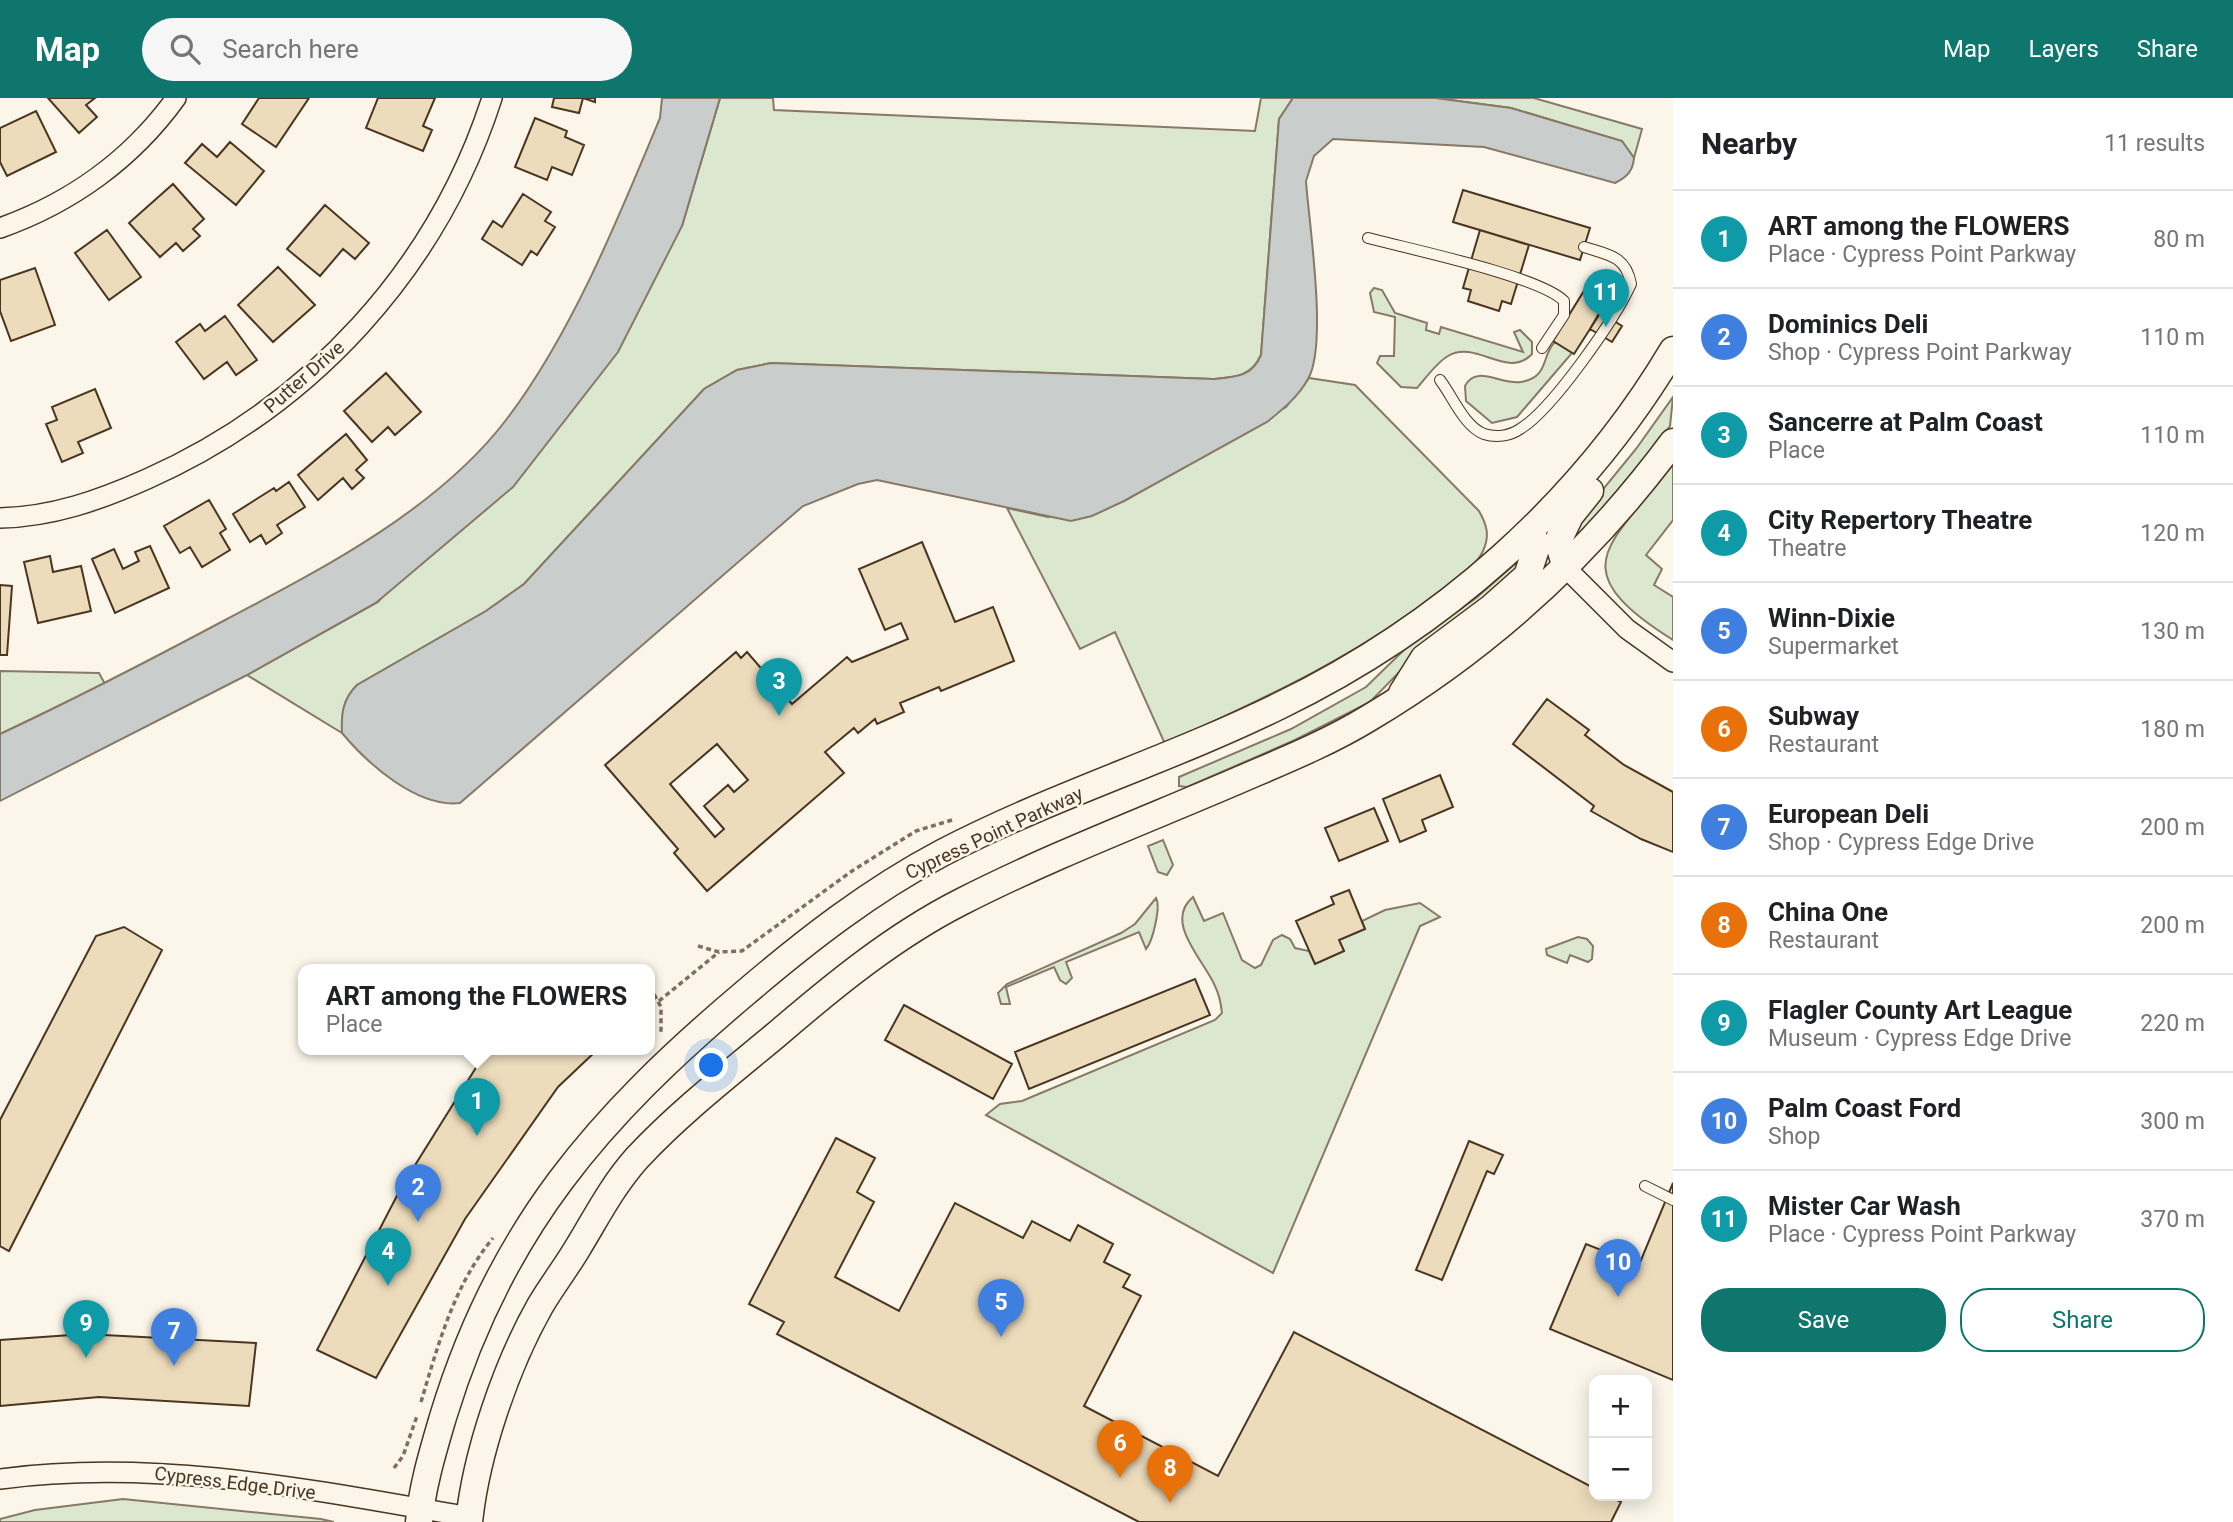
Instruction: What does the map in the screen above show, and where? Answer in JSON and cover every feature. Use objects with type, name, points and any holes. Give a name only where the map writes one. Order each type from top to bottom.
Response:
[{"type":"street","points":[[0,228],[34,215],[90,183],[137,144],[176,98]]},
{"type":"street","name":"Putter Drive","points":[[0,518],[38,515],[81,506],[123,490],[223,440],[291,392],[354,333],[409,266],[454,189],[492,98]]},
{"type":"street","name":"Cypress Point Parkway","points":[[420,1515],[441,1424],[460,1367],[489,1299],[526,1229],[559,1180],[611,1116],[683,1046],[823,929],[901,876],[1005,823],[1222,732],[1340,675],[1443,606],[1532,529],[1616,435],[1673,350]]},
{"type":"street","points":[[1673,380],[1627,447],[1570,516],[1558,541],[1566,568],[1627,629],[1673,662]]},
{"type":"street","points":[[469,1519],[488,1435],[517,1354],[539,1308],[605,1199],[638,1158],[698,1101],[834,986],[881,951],[958,904],[1304,752],[1445,670],[1517,613],[1566,568],[1611,520],[1673,442]]},
{"type":"street","points":[[1397,700],[1424,658],[1491,608],[1527,576],[1536,549],[1532,529]]},
{"type":"street","name":"Cypress Edge Drive","points":[[0,1479],[80,1472],[146,1471],[223,1479],[420,1515],[469,1519]]},
{"type":"lane","points":[[1368,238],[1527,282],[1560,296],[1564,301],[1564,314],[1542,348]]},
{"type":"lane","points":[[1440,380],[1473,428],[1484,434],[1497,437],[1509,434],[1531,421],[1583,360],[1630,284],[1626,264],[1617,257],[1584,247]]},
{"type":"lane","points":[[1646,1186],[1673,1200]]},
{"type":"path","points":[[659,1001],[719,953]]},
{"type":"path","points":[[655,995],[659,1001],[663,1026],[660,1038]]},
{"type":"green space","points":[[720,98],[773,98],[774,110],[1255,131],[1261,98],[1293,98],[1279,119],[1261,355],[1247,372],[1213,379],[771,363],[737,370],[704,389],[524,584],[486,611],[357,685],[344,707],[342,733],[247,675],[378,602],[682,226]]},
{"type":"green space","points":[[1435,98],[1534,98],[1642,129],[1634,158],[1622,141],[1511,108]]},
{"type":"green space","points":[[1374,288],[1382,290],[1395,313],[1427,323],[1426,330],[1439,334],[1441,327],[1523,352],[1514,332],[1520,330],[1532,342],[1532,354],[1523,361],[1513,363],[1470,352],[1459,352],[1439,363],[1417,388],[1401,387],[1377,363],[1380,356],[1394,356],[1395,317],[1374,312],[1370,293]]},
{"type":"green space","points":[[1555,342],[1572,353],[1517,417],[1492,423],[1466,401],[1465,386],[1476,377],[1521,382],[1537,375]]},
{"type":"green space","points":[[1309,378],[1355,385],[1479,511],[1487,531],[1485,546],[1468,570],[1383,632],[1276,692],[1165,744],[1115,632],[1080,649],[1007,508],[1048,517],[1124,501],[1286,407]]},
{"type":"green space","points":[[1673,397],[1670,426],[1606,506],[1575,538],[1569,531],[1636,449]]},
{"type":"green space","points":[[1673,464],[1673,520],[1646,555],[1662,569],[1654,585],[1673,597],[1673,640],[1637,615],[1616,593],[1606,574],[1607,555],[1616,536]]},
{"type":"green space","points":[[1516,563],[1521,567],[1413,658],[1370,702],[1295,740],[1187,787],[1179,786],[1179,777],[1291,729],[1366,687],[1407,647],[1476,598]]},
{"type":"green space","points":[[0,671],[99,673],[105,684],[0,734]]},
{"type":"green space","points":[[1163,840],[1173,865],[1167,875],[1158,872],[1148,846]]},
{"type":"green space","points":[[1193,897],[1204,921],[1223,913],[1242,960],[1255,968],[1261,965],[1273,940],[1282,935],[1290,939],[1295,948],[1309,951],[1315,964],[1344,951],[1339,940],[1365,929],[1362,921],[1385,910],[1420,903],[1440,917],[1420,926],[1273,1273],[986,1115],[1000,1104],[1022,1101],[1215,1020],[1222,1013],[1216,989],[1184,929],[1182,918],[1185,907]]},
{"type":"green space","points":[[1156,898],[1156,924],[1146,949],[1139,932],[1066,962],[1072,978],[1066,984],[1060,980],[1054,967],[1006,987],[1010,1004],[1001,1004],[998,993],[1007,984],[1121,933],[1135,924]]},
{"type":"green space","points":[[1578,937],[1587,939],[1593,946],[1592,959],[1588,962],[1570,955],[1567,963],[1547,955],[1546,949]]},
{"type":"green space","points":[[123,1499],[334,1522],[0,1522],[0,1519],[35,1510]]},
{"type":"shaded area","points":[[662,98],[720,98],[682,226],[618,352],[513,487],[377,602],[247,675],[0,801],[0,734],[143,663],[340,557],[413,509],[478,452],[530,387],[572,313],[610,235],[660,118]]},
{"type":"shaded area","points":[[1293,98],[1435,98],[1511,108],[1622,141],[1634,158],[1629,173],[1615,183],[1484,147],[1333,139],[1314,156],[1306,181],[1317,313],[1314,362],[1300,391],[1267,422],[1124,501],[1092,516],[1071,521],[877,480],[858,484],[803,506],[460,803],[427,799],[395,782],[365,758],[342,733],[344,707],[357,685],[486,611],[524,584],[704,389],[737,370],[771,363],[1213,379],[1248,372],[1261,355],[1279,119]]},
{"type":"building","points":[[48,98],[95,98],[86,105],[97,117],[79,133]]},
{"type":"building","points":[[259,98],[309,98],[276,147],[242,124]]},
{"type":"building","points":[[378,98],[435,98],[423,126],[432,130],[423,151],[366,128]]},
{"type":"building","points":[[554,98],[583,98],[579,113],[552,107]]},
{"type":"building","points":[[36,111],[56,152],[7,176],[0,162],[0,128]]},
{"type":"building","points":[[535,118],[567,131],[565,137],[584,145],[572,175],[552,167],[547,180],[515,167]]},
{"type":"building","points":[[230,142],[264,171],[236,205],[185,163],[202,144],[217,157]]},
{"type":"building","points":[[173,184],[204,219],[193,229],[200,236],[183,251],[176,243],[160,257],[129,223]]},
{"type":"building","points":[[1463,190],[1590,228],[1580,260],[1453,222]]},
{"type":"building","points":[[523,194],[551,212],[545,221],[555,227],[537,255],[531,251],[522,265],[482,239],[493,221],[502,227]]},
{"type":"building","points":[[325,205],[369,243],[355,259],[343,249],[320,276],[287,249]]},
{"type":"building","points":[[107,230],[141,277],[109,300],[75,253]]},
{"type":"building","points":[[1480,230],[1529,245],[1511,304],[1502,301],[1499,311],[1468,301],[1471,290],[1463,288]]},
{"type":"building","points":[[278,267],[315,305],[273,342],[238,305]]},
{"type":"building","points":[[35,268],[55,325],[11,341],[0,311],[0,280]]},
{"type":"building","points":[[1595,273],[1617,287],[1574,354],[1553,341]]},
{"type":"building","points":[[1600,312],[1622,326],[1612,342],[1590,329]]},
{"type":"building","points":[[225,316],[257,360],[236,375],[227,362],[204,379],[176,342],[200,324],[205,331]]},
{"type":"building","points":[[386,373],[421,412],[395,435],[388,427],[372,442],[344,411]]},
{"type":"building","points":[[95,389],[111,428],[78,442],[83,453],[62,462],[46,424],[57,420],[52,407]]},
{"type":"building","points":[[346,434],[367,460],[356,470],[364,478],[352,489],[343,478],[318,500],[298,475]]},
{"type":"building","points":[[289,482],[305,507],[277,525],[282,533],[266,544],[261,535],[250,542],[233,514],[274,488],[276,491]]},
{"type":"building","points":[[209,500],[226,529],[220,533],[230,550],[202,567],[190,547],[180,553],[164,526]]},
{"type":"building","points":[[922,542],[955,622],[993,607],[1014,661],[941,691],[939,687],[900,703],[904,712],[877,724],[875,719],[858,733],[854,728],[825,752],[844,773],[707,891],[674,853],[678,849],[605,765],[736,652],[741,658],[747,652],[792,704],[847,657],[852,662],[908,639],[901,623],[885,630],[859,569]],"holes":[[[717,744],[748,780],[734,792],[728,785],[704,806],[724,829],[715,837],[670,784]]]},
{"type":"building","points":[[150,546],[169,588],[115,613],[92,559],[114,549],[123,569],[139,561],[135,552]]},
{"type":"building","points":[[50,556],[53,572],[81,566],[91,611],[38,623],[24,562]]},
{"type":"building","points":[[0,585],[12,586],[7,655],[0,655]]},
{"type":"building","points":[[1547,699],[1589,730],[1585,735],[1624,765],[1673,792],[1673,852],[1641,839],[1591,811],[1594,806],[1513,744]]},
{"type":"building","points":[[1440,775],[1453,807],[1422,820],[1426,831],[1400,842],[1383,799]]},
{"type":"building","points":[[1374,808],[1388,841],[1339,861],[1325,828]]},
{"type":"building","points":[[1349,890],[1365,929],[1339,940],[1344,951],[1315,964],[1296,921],[1334,904],[1331,897]]},
{"type":"building","points":[[124,927],[162,950],[9,1251],[0,1246],[0,1120],[96,936]]},
{"type":"building","points":[[1195,979],[1210,1015],[1029,1089],[1015,1052]]},
{"type":"building","points":[[904,1005],[1012,1064],[993,1099],[885,1040]]},
{"type":"building","points":[[484,1055],[592,1055],[558,1087],[465,1219],[376,1378],[317,1350],[402,1186]]},
{"type":"building","points":[[836,1138],[875,1158],[857,1192],[874,1202],[835,1277],[899,1311],[955,1203],[1023,1238],[1032,1221],[1070,1241],[1078,1225],[1113,1244],[1104,1262],[1130,1275],[1123,1287],[1141,1296],[1084,1406],[1218,1476],[1294,1332],[1589,1485],[1589,1501],[1621,1502],[1611,1522],[1139,1522],[777,1334],[784,1322],[749,1304]]},
{"type":"building","points":[[1469,1141],[1503,1155],[1494,1174],[1487,1171],[1442,1280],[1416,1270]]},
{"type":"building","points":[[1673,1183],[1673,1380],[1550,1329],[1586,1244],[1639,1265]]},
{"type":"building","points":[[85,1334],[256,1343],[249,1406],[99,1397],[0,1406],[0,1340]]},
{"type":"place","name":"Mister Car Wash","points":[[1606,327]]},
{"type":"place","name":"Sancerre at Palm Coast","points":[[779,716]]},
{"type":"place","name":"ART among the FLOWERS","points":[[477,1136]]},
{"type":"place","name":"Dominics Deli","points":[[418,1222]]},
{"type":"place","name":"City Repertory Theatre","points":[[388,1286]]},
{"type":"place","name":"Palm Coast Ford","points":[[1618,1297]]},
{"type":"place","name":"Winn-Dixie","points":[[1001,1337]]},
{"type":"place","name":"Flagler County Art League","points":[[86,1358]]},
{"type":"place","name":"European Deli","points":[[174,1366]]},
{"type":"place","name":"Subway","points":[[1120,1478]]},
{"type":"place","name":"China One","points":[[1170,1503]]}]
